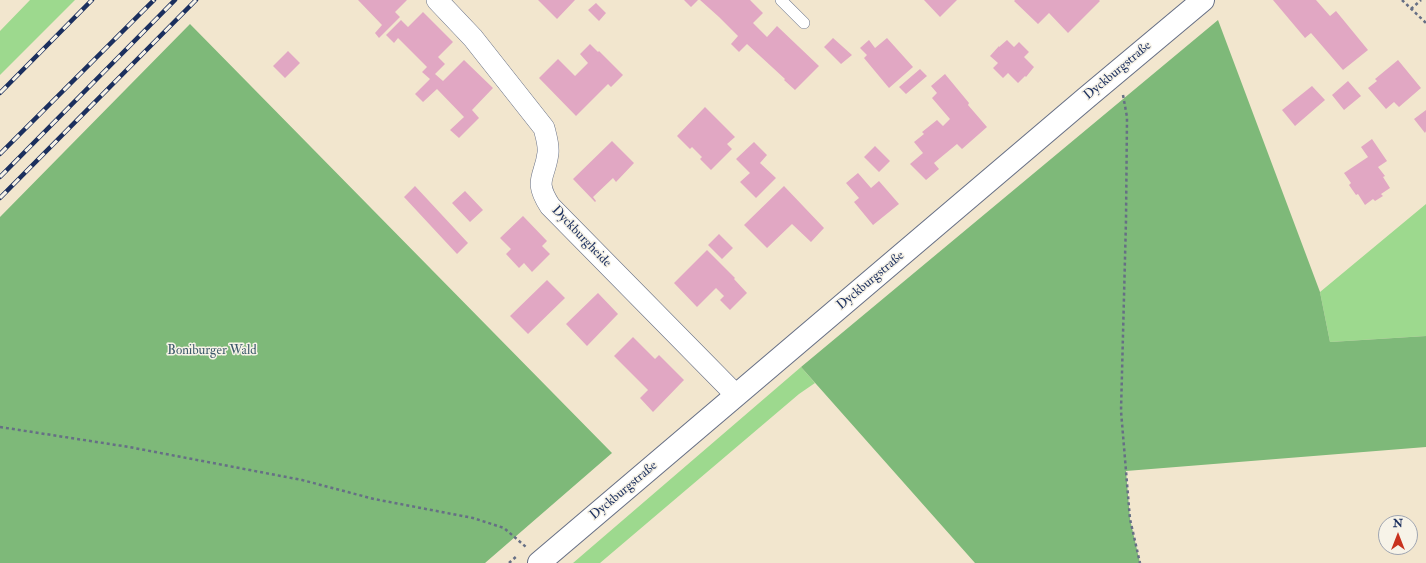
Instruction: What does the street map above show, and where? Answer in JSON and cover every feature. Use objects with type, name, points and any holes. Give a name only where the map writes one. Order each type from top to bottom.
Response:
[{"type":"street","name":"Dyckburgheide","points":[[437,0],[472,38],[544,128],[548,145],[548,153],[541,179],[541,187],[544,197],[550,206],[736,395]]},
{"type":"street","name":"Dyckburgstraße","points":[[533,555],[736,395],[1203,0]]},
{"type":"lane","points":[[781,0],[804,23]]},
{"type":"path","points":[[1402,0],[1426,23]]},
{"type":"path","points":[[1411,9],[1421,0]]},
{"type":"path","points":[[1123,94],[1127,116],[1121,411],[1130,519],[1140,563]]},
{"type":"path","points":[[0,427],[129,447],[302,480],[374,499],[472,518],[504,528],[533,555]]},
{"type":"green space","points":[[30,0],[75,0],[0,75],[0,31]]},
{"type":"green space","points":[[1218,20],[1320,292],[1330,342],[1426,336],[1426,447],[1126,471],[1130,519],[1140,563],[975,563],[801,367]]},
{"type":"green space","name":"Boniburger Wald","points":[[190,24],[612,453],[485,563],[0,563],[0,217]]},
{"type":"green space","points":[[1426,204],[1426,336],[1330,342],[1320,292]]},
{"type":"green space","points":[[801,367],[815,383],[799,394],[600,563],[573,563]]},
{"type":"building","points":[[358,0],[407,0],[395,12],[400,17],[379,38],[375,33],[382,25]]},
{"type":"building","points":[[538,0],[575,0],[557,19]]},
{"type":"building","points":[[684,0],[698,0],[691,7]]},
{"type":"building","points":[[700,0],[750,0],[763,13],[753,23],[767,37],[777,26],[819,66],[795,90],[747,44],[739,52],[731,44],[738,36]]},
{"type":"building","points":[[924,0],[957,0],[940,17]]},
{"type":"building","points":[[1273,0],[1316,0],[1330,16],[1336,11],[1368,50],[1343,70],[1311,33],[1305,38]]},
{"type":"building","points":[[1014,1],[1100,1],[1068,33],[1049,13],[1038,24]]},
{"type":"building","points":[[596,3],[606,13],[599,21],[588,10]]},
{"type":"building","points":[[423,12],[453,42],[438,57],[445,64],[435,74],[443,81],[464,60],[493,88],[472,110],[479,118],[459,138],[450,130],[464,117],[437,89],[423,102],[415,94],[430,79],[422,72],[427,67],[398,38],[394,43],[386,35],[401,20],[408,27]]},
{"type":"building","points":[[833,38],[852,55],[841,64],[824,47]]},
{"type":"building","points":[[887,38],[913,67],[889,88],[864,58],[867,55],[860,48],[869,40],[875,48]]},
{"type":"building","points":[[1007,40],[1014,47],[1019,42],[1029,52],[1024,57],[1034,67],[1026,77],[1025,76],[1018,83],[1008,73],[1003,78],[993,68],[998,63],[990,56]]},
{"type":"building","points":[[590,44],[623,75],[611,87],[608,84],[576,116],[539,78],[558,59],[575,76],[588,63],[580,54]]},
{"type":"building","points":[[288,51],[300,63],[285,78],[273,66]]},
{"type":"building","points":[[1398,60],[1421,88],[1399,107],[1394,102],[1386,109],[1368,88],[1377,81],[1375,79]]},
{"type":"building","points":[[920,69],[927,76],[906,94],[899,87]]},
{"type":"building","points":[[945,74],[969,103],[968,105],[987,127],[962,149],[957,144],[934,163],[939,169],[926,180],[910,164],[923,153],[914,142],[924,134],[922,132],[937,120],[943,126],[950,119],[932,98],[937,93],[931,86]]},
{"type":"building","points":[[1348,81],[1361,96],[1344,110],[1332,95]]},
{"type":"building","points":[[1312,86],[1325,100],[1295,126],[1282,110]]},
{"type":"building","points":[[705,107],[735,137],[727,144],[732,149],[711,170],[700,159],[702,157],[692,147],[690,149],[677,136]]},
{"type":"building","points":[[1426,110],[1426,131],[1425,133],[1414,119]]},
{"type":"building","points":[[1372,139],[1387,161],[1378,167],[1385,176],[1383,177],[1390,188],[1381,194],[1383,196],[1375,201],[1373,199],[1365,205],[1358,194],[1356,195],[1349,185],[1351,183],[1344,173],[1368,157],[1361,147]]},
{"type":"building","points":[[612,141],[634,163],[616,182],[613,178],[593,197],[596,201],[595,202],[573,179]]},
{"type":"building","points":[[754,142],[767,155],[760,163],[776,178],[756,198],[740,182],[750,173],[736,159]]},
{"type":"building","points":[[875,146],[890,161],[879,172],[864,157]]},
{"type":"building","points":[[858,173],[871,188],[879,181],[899,204],[873,225],[854,202],[859,198],[846,183]]},
{"type":"building","points":[[415,186],[468,243],[457,254],[404,197]]},
{"type":"building","points":[[784,186],[824,228],[811,242],[792,224],[767,248],[744,225]]},
{"type":"building","points":[[465,191],[483,210],[470,222],[452,203]]},
{"type":"building","points":[[523,216],[547,241],[542,246],[550,254],[532,272],[524,263],[519,268],[506,254],[511,249],[500,238]]},
{"type":"building","points":[[719,234],[733,248],[722,259],[708,245]]},
{"type":"building","points":[[707,250],[735,278],[734,279],[747,293],[730,310],[720,300],[724,296],[716,288],[697,307],[674,283]]},
{"type":"building","points":[[547,280],[565,298],[528,334],[510,316]]},
{"type":"building","points":[[598,293],[618,314],[587,346],[566,324]]},
{"type":"building","points":[[633,337],[655,359],[659,355],[684,380],[653,412],[640,398],[648,390],[614,356]]},
{"type":"railway","points":[[0,93],[92,0]]},
{"type":"railway","points":[[0,154],[154,0]]},
{"type":"railway","points":[[0,177],[175,0]]},
{"type":"railway","points":[[0,198],[196,0]]}]
